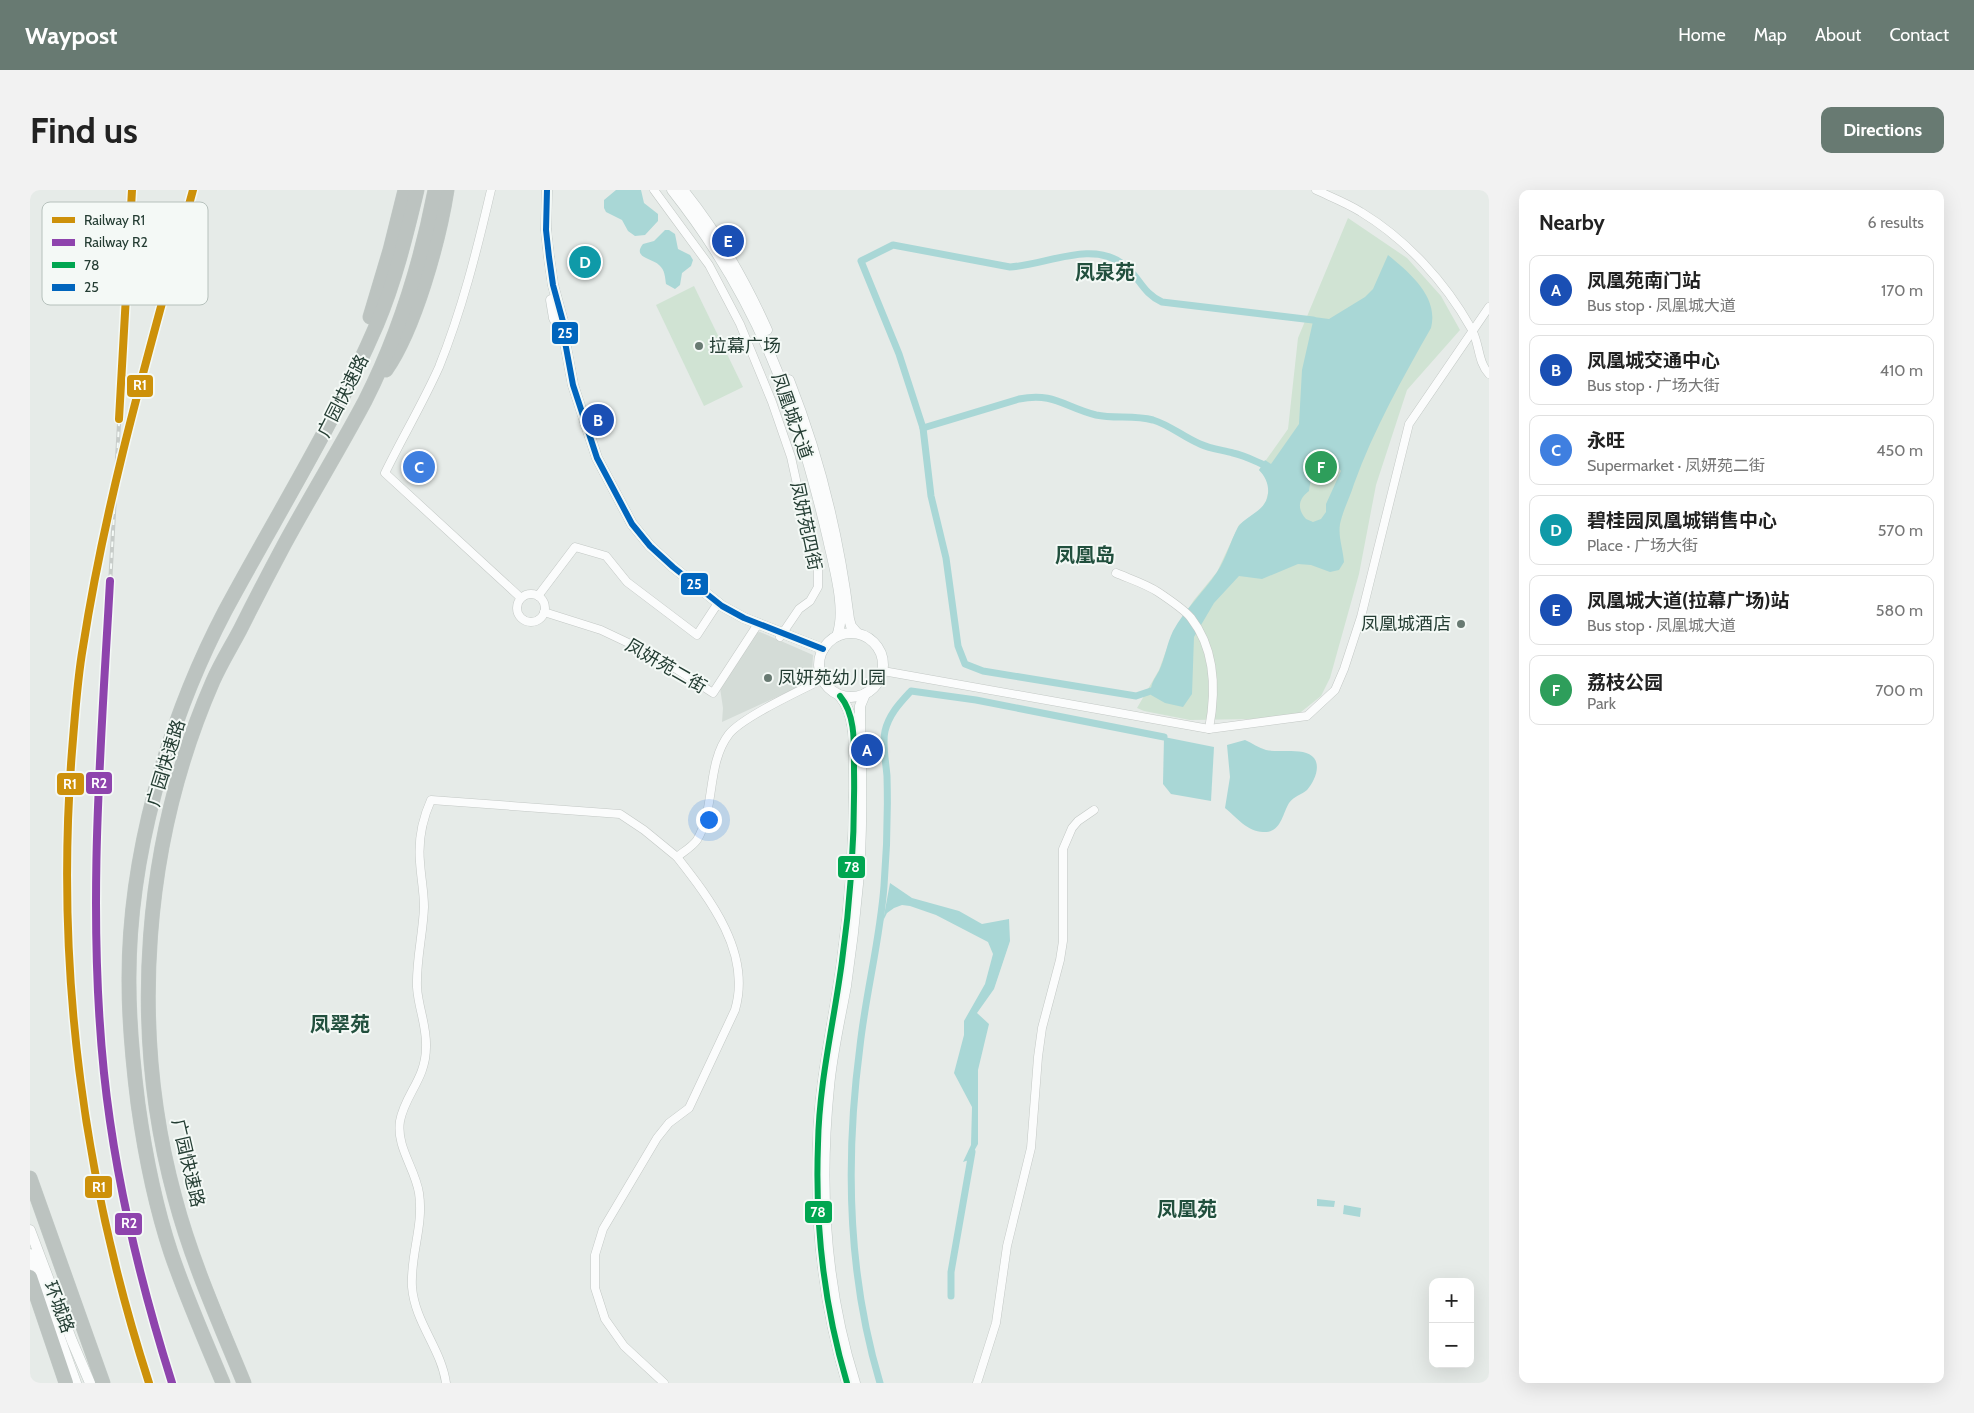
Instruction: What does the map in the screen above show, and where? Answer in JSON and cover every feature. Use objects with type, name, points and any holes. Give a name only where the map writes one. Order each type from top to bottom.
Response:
[{"type":"highway","points":[[358,366],[366,326],[390,250],[405,190]]},
{"type":"highway","name":"广园快速路","points":[[223,1383],[171,1253],[143,1143],[133,1061],[129,983],[131,934],[138,874],[165,752],[181,709],[225,612],[335,412],[358,366],[378,322],[394,278],[417,190]]},
{"type":"highway","name":"广园快速路","points":[[244,1383],[188,1244],[163,1148],[155,1098],[149,1023],[149,970],[152,920],[158,873],[176,792],[195,727],[214,679],[284,546],[366,399],[402,312],[419,260],[435,190]]},
{"type":"highway","points":[[366,399],[394,357],[410,320],[427,274],[447,190]]},
{"type":"highway","points":[[30,1178],[103,1383]]},
{"type":"highway","points":[[30,1277],[66,1383]]},
{"type":"main road","points":[[541,190],[541,249],[554,318],[566,342]]},
{"type":"main road","points":[[547,190],[546,230],[549,257],[553,284],[565,329],[573,385],[597,458],[632,524],[650,546],[667,562],[718,603],[744,618],[822,652]]},
{"type":"main road","name":"凤凰城大道","points":[[672,190],[728,270],[756,322],[785,391],[814,483],[833,560],[842,621],[837,636]]},
{"type":"main road","name":"凤凰城大道","points":[[683,190],[722,246],[748,290],[801,410],[834,532],[849,620],[854,632],[857,633]]},
{"type":"main road","points":[[744,618],[748,623],[756,627],[782,635]]},
{"type":"main road","points":[[857,633],[872,642],[880,652],[883,671],[875,687],[865,694],[853,698],[840,696],[829,690],[821,680],[818,667],[822,652],[827,643],[837,636],[857,633]]},
{"type":"main road","points":[[855,1383],[836,1306],[828,1250],[825,1204],[825,1144],[829,1084],[846,983],[858,885],[861,815],[860,714],[865,694]]},
{"type":"main road","points":[[840,696],[850,711],[852,721],[854,827],[842,961],[820,1096],[817,1174],[823,1267],[834,1334],[847,1383]]},
{"type":"main road","name":"环城路","points":[[30,1230],[90,1383]]},
{"type":"main road","name":"环城路","points":[[30,1254],[76,1383]]},
{"type":"street","points":[[491,190],[477,252],[459,310],[438,367],[385,473],[520,598]]},
{"type":"street","name":"凤妍苑四街","points":[[654,190],[709,265],[740,324],[774,406],[791,457],[806,525],[818,565],[818,587],[810,601],[800,609],[782,635]]},
{"type":"street","points":[[1316,190],[1359,211],[1386,228],[1407,246],[1445,289],[1473,330],[1482,367],[1489,374]]},
{"type":"street","points":[[883,671],[1208,728],[1307,716],[1335,690],[1344,668],[1361,618],[1409,424],[1489,307]]},
{"type":"street","points":[[538,596],[575,547],[606,556],[626,582],[697,635],[718,603]]},
{"type":"street","points":[[1116,573],[1157,591],[1191,618],[1207,646],[1213,679],[1212,712],[1208,728]]},
{"type":"street","points":[[529,594],[538,596],[544,602],[542,616],[535,622],[522,619],[517,611],[520,598],[529,594]]},
{"type":"street","name":"凤妍苑二街","points":[[544,612],[601,630],[648,652],[713,693],[756,627]]},
{"type":"street","points":[[677,857],[696,841],[704,825],[718,754],[730,734],[747,720],[821,680]]},
{"type":"street","points":[[446,1383],[440,1361],[418,1318],[414,1303],[412,1272],[421,1209],[415,1177],[403,1149],[400,1136],[400,1121],[404,1108],[419,1080],[424,1064],[426,1047],[425,1030],[417,988],[417,962],[424,908],[419,852],[422,825],[431,800],[620,814],[644,830],[677,857],[711,905],[733,948],[740,971],[739,994],[735,1010],[689,1108],[662,1130],[603,1230],[595,1255],[594,1272],[599,1304],[614,1334],[624,1346],[664,1383]]},
{"type":"street","points":[[977,1383],[996,1324],[1007,1246],[1031,1148],[1042,1028],[1060,960],[1063,941],[1063,850],[1072,828],[1078,820],[1094,810]]},
{"type":"shaded area","name":"凤妍苑幼儿园","points":[[760,632],[813,655],[812,673],[807,683],[722,722],[723,708],[720,688],[755,633]]},
{"type":"green space","points":[[1348,218],[1407,258],[1441,296],[1460,330],[1407,390],[1376,485],[1359,574],[1330,678],[1321,696],[1296,716],[1190,720],[1144,711],[1137,708],[1159,670],[1173,632],[1194,600],[1217,572],[1239,525],[1261,509],[1266,501],[1268,484],[1264,475],[1259,470],[1288,429],[1298,338]]},
{"type":"green space","name":"拉幕广场","points":[[694,286],[743,387],[704,406],[656,305]]},
{"type":"water","points":[[616,190],[641,190],[644,203],[658,214],[658,221],[645,235],[635,236],[628,231],[622,220],[606,212],[604,200]]},
{"type":"water","points":[[665,230],[675,234],[678,249],[690,255],[693,260],[691,266],[682,273],[680,285],[675,289],[666,284],[661,267],[641,255],[640,252],[643,244],[654,241]]},
{"type":"water","points":[[1388,255],[1413,278],[1427,296],[1431,306],[1431,328],[1399,385],[1370,444],[1341,519],[1340,538],[1344,562],[1339,570],[1330,572],[1311,565],[1298,564],[1262,579],[1239,576],[1214,603],[1194,637],[1192,694],[1183,707],[1165,703],[1151,695],[1151,688],[1173,631],[1183,615],[1212,580],[1238,527],[1244,520],[1260,509],[1266,501],[1268,493],[1267,484],[1259,470],[1265,460],[1271,464],[1299,424],[1302,370],[1314,317],[1329,319],[1365,297],[1373,289]],"holes":[[[1330,463],[1337,465],[1341,471],[1326,504],[1326,512],[1321,519],[1313,522],[1306,519],[1301,512],[1300,504],[1305,494],[1309,491],[1313,476],[1317,470]]]},
{"type":"water","points":[[1164,737],[1214,747],[1211,801],[1171,794],[1163,784]]},
{"type":"water","points":[[1245,740],[1266,750],[1299,751],[1310,755],[1316,762],[1317,770],[1310,787],[1289,803],[1280,822],[1274,830],[1269,832],[1252,830],[1225,808],[1230,777],[1227,745]]},
{"type":"water","points":[[890,883],[912,898],[959,911],[982,924],[1009,919],[1010,941],[994,989],[977,1013],[989,1024],[978,1070],[978,1144],[969,1160],[963,1162],[971,1145],[972,1107],[954,1073],[964,1035],[964,1021],[985,984],[993,954],[988,942],[936,915],[910,906],[902,905],[894,908],[887,913],[883,921]]},
{"type":"water","points":[[1317,1199],[1335,1201],[1334,1207],[1317,1206]]},
{"type":"water","points":[[1344,1205],[1361,1208],[1360,1217],[1343,1214]]},
{"type":"waterway","points":[[1151,691],[1136,696],[983,671],[965,664],[958,646],[946,558],[931,496],[923,428],[899,354],[861,261],[893,245],[1010,267],[1068,256],[1097,254],[1110,257],[1123,264],[1150,294],[1162,302],[1313,320]]},
{"type":"waterway","points":[[923,428],[1019,399],[1041,397],[1059,401],[1096,415],[1153,420],[1204,446],[1240,455],[1262,464]]},
{"type":"waterway","points":[[880,1383],[869,1342],[855,1258],[851,1174],[855,1089],[884,886],[887,845],[887,776],[884,741],[889,719],[911,691],[976,700],[1164,737]]},
{"type":"waterway","points":[[951,1296],[951,1272],[972,1152]]},
{"type":"railway","points":[[131,202],[132,190]]},
{"type":"railway","points":[[126,305],[96,836],[97,986],[104,1075],[123,1192],[140,1269],[172,1383]]},
{"type":"rail line","name":"R1","points":[[131,202],[132,190]]},
{"type":"rail line","name":"R1","points":[[190,202],[193,190]]},
{"type":"rail line","name":"R1","points":[[119,419],[125,305]]},
{"type":"rail line","name":"R1","points":[[149,1383],[126,1306],[107,1228],[91,1150],[79,1071],[71,991],[68,831],[72,751],[78,686],[93,589],[118,474],[162,305]]},
{"type":"rail line","name":"R2","points":[[110,581],[97,827],[96,950],[99,1012],[109,1113],[122,1191],[149,1307],[172,1383]]},
{"type":"transit line","name":"25","points":[[547,190],[546,230],[549,257],[553,285],[565,329],[565,342],[573,385],[597,458],[632,524],[650,546],[673,567],[722,606],[744,618],[823,649]]},
{"type":"transit line","name":"78","points":[[840,696],[849,712],[853,731],[853,841],[845,937],[821,1098],[817,1174],[820,1234],[827,1295],[832,1324],[847,1383]]},
{"type":"place","name":"凤凰城大道(拉幕广场)站","points":[[728,241]]},
{"type":"place","name":"碧桂园凤凰城销售中心","points":[[585,262]]},
{"type":"place","name":"拉幕广场","points":[[699,346]]},
{"type":"place","name":"凤凰城交通中心","points":[[598,420]]},
{"type":"place","name":"永旺","points":[[419,467]]},
{"type":"place","name":"荔枝公园","points":[[1321,467]]},
{"type":"place","name":"凤凰城酒店","points":[[1461,624]]},
{"type":"place","name":"凤妍苑幼儿园","points":[[768,678]]},
{"type":"place","name":"凤凰苑南门站","points":[[867,750]]},
{"type":"district","name":"凤泉苑","points":[[1105,272]]},
{"type":"district","name":"凤凰岛","points":[[1085,555]]},
{"type":"district","name":"凤翠苑","points":[[340,1024]]},
{"type":"district","name":"凤凰苑","points":[[1187,1209]]}]
